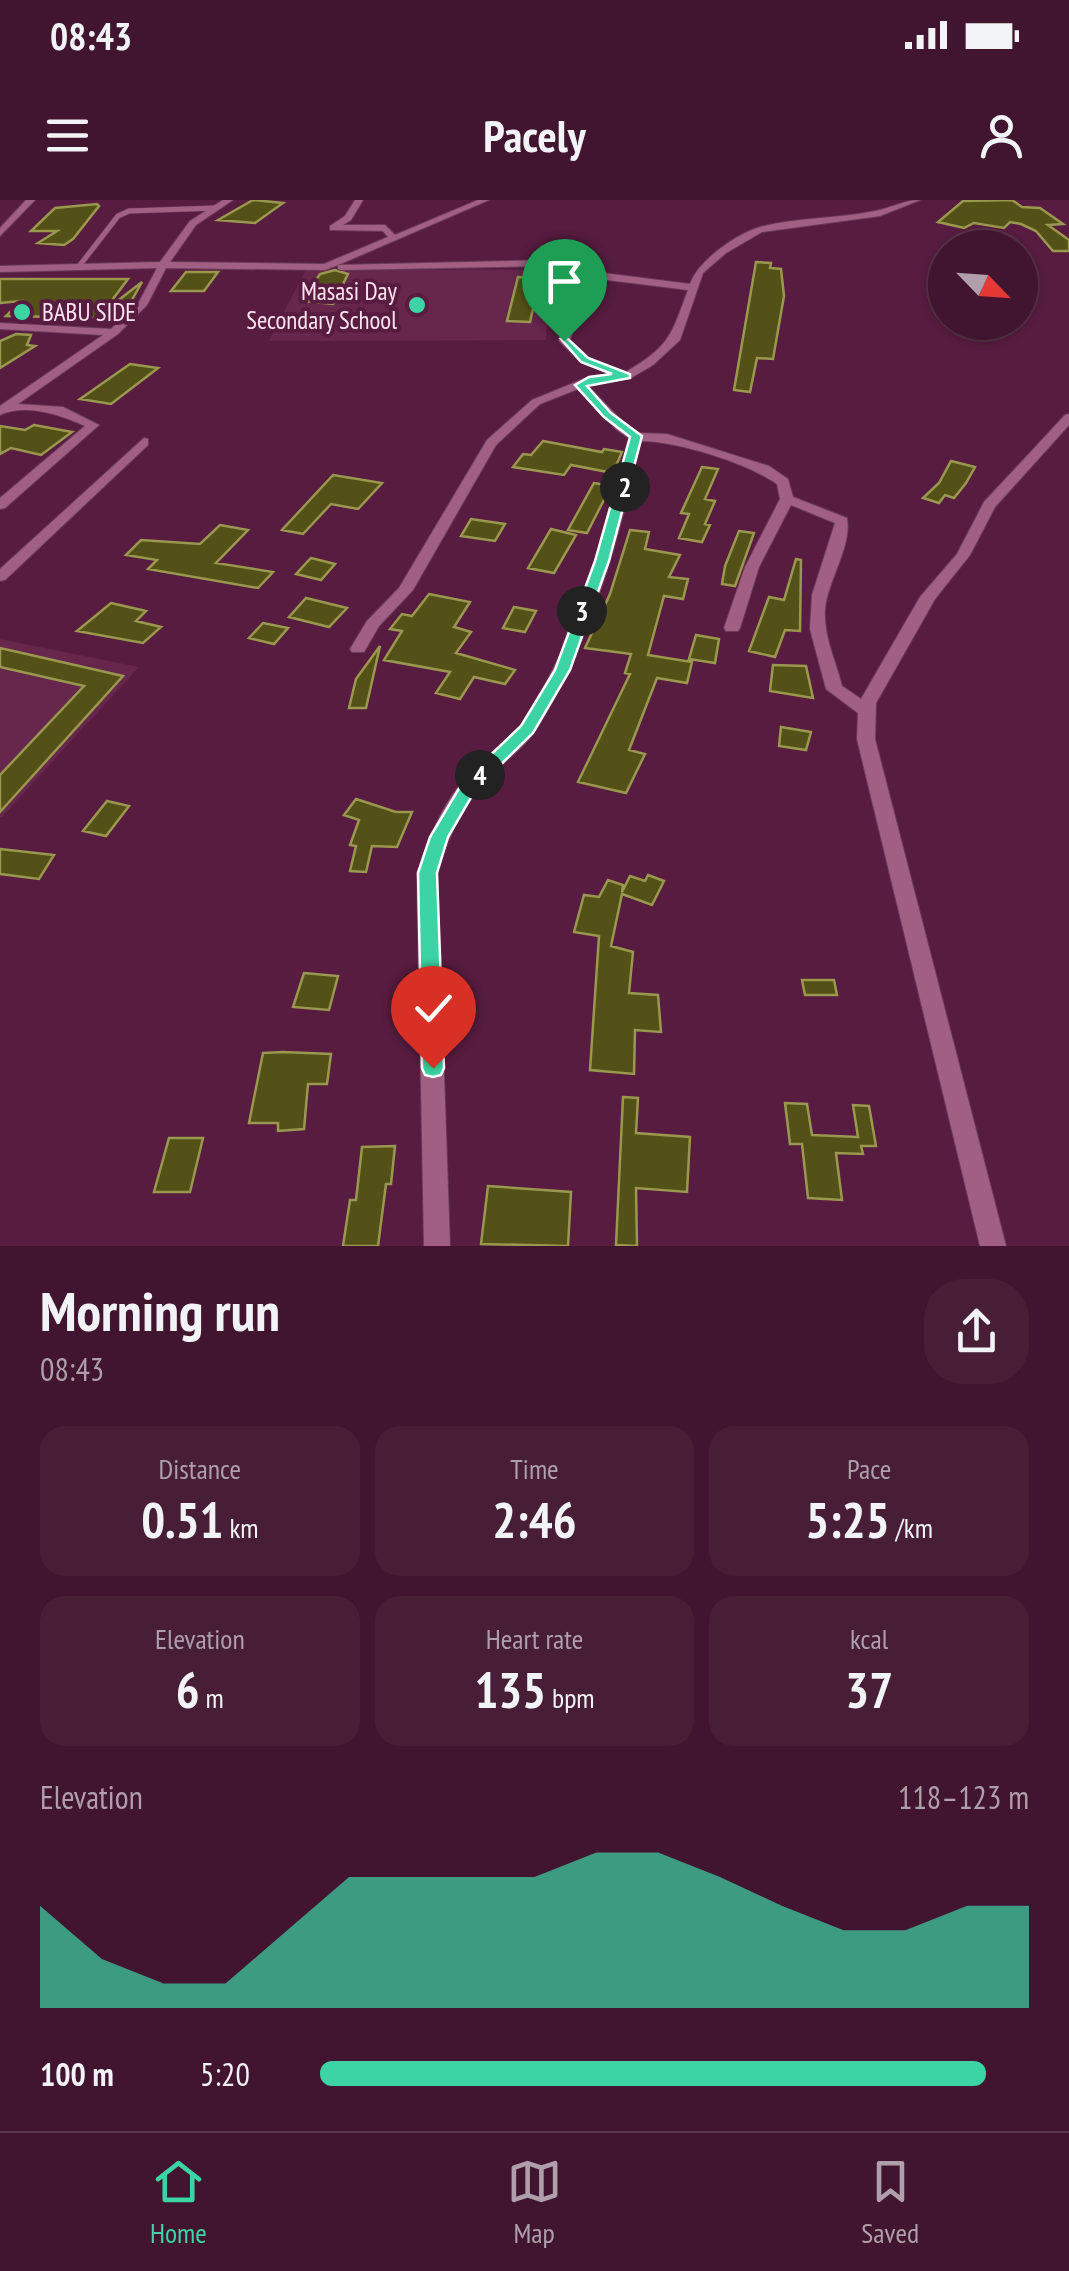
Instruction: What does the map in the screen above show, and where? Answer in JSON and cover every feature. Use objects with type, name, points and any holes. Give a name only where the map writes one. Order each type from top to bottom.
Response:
[{"type":"street","points":[[0,233],[31,200]]},
{"type":"street","points":[[4,409],[114,332],[143,303],[163,264],[193,223],[229,200]]},
{"type":"street","points":[[360,200],[348,218],[333,228],[385,228],[394,239]]},
{"type":"street","points":[[324,267],[486,200]]},
{"type":"street","points":[[358,649],[373,624],[405,590],[491,443],[536,402],[592,379],[627,376],[649,363],[675,340],[699,272],[722,251],[760,230],[880,213],[916,200]]},
{"type":"street","points":[[0,269],[163,264],[324,267],[551,263],[570,272],[695,288]]},
{"type":"street","points":[[570,272],[572,318],[564,341],[584,360],[627,376]]},
{"type":"street","points":[[2,328],[114,332]]},
{"type":"street","points":[[580,385],[608,415],[636,436],[662,437],[764,468],[782,482],[787,499],[752,567],[732,628]]},
{"type":"street","points":[[0,505],[93,425],[59,410],[4,409]]},
{"type":"street","points":[[993,1246],[866,739],[867,703],[928,597],[963,555],[990,505],[1069,418]]},
{"type":"street","points":[[437,1246],[428,873],[439,837],[470,785],[527,730],[562,670],[602,561],[636,436]]},
{"type":"street","points":[[0,577],[144,442]]},
{"type":"street","points":[[787,499],[842,521],[820,592],[820,640],[828,654],[834,690],[867,711]]},
{"type":"lane","points":[[80,265],[118,216],[128,211],[216,208]]},
{"type":"shaded area","name":"Masasi Day Secondary School","points":[[306,269],[550,270],[546,340],[269,341]]},
{"type":"shaded area","points":[[0,639],[139,667],[2,817],[0,817]]},
{"type":"building","points":[[253,200],[283,203],[255,223],[218,220]]},
{"type":"building","points":[[1012,200],[1022,207],[1040,208],[1063,224],[1048,225],[1069,240],[1069,251],[1053,251],[1038,230],[1021,224],[1010,222],[1004,228],[974,223],[964,228],[938,222],[963,201]]},
{"type":"building","points":[[97,204],[73,239],[64,245],[38,243],[57,231],[31,231],[55,208]]},
{"type":"building","points":[[756,262],[771,263],[770,268],[781,269],[784,296],[773,359],[757,358],[750,392],[734,390]]},
{"type":"building","points":[[335,270],[348,274],[333,304],[302,301],[320,274]]},
{"type":"building","points":[[186,272],[218,272],[204,291],[171,291]]},
{"type":"building","points":[[518,277],[540,278],[530,322],[507,321]]},
{"type":"building","points":[[0,279],[128,279],[113,299],[116,302],[142,282],[117,318],[6,316],[21,301],[0,303]]},
{"type":"building","points":[[16,334],[31,335],[27,345],[35,346],[0,368],[0,341]]},
{"type":"building","points":[[130,364],[158,368],[111,404],[80,399]]},
{"type":"building","points":[[34,425],[72,432],[41,455],[11,448],[0,454],[0,426],[25,430]]},
{"type":"building","points":[[543,441],[622,452],[613,473],[571,465],[564,475],[513,467],[523,454],[531,455]]},
{"type":"building","points":[[951,461],[975,467],[966,483],[954,498],[945,495],[939,503],[923,498],[939,483]]},
{"type":"building","points":[[702,467],[718,469],[705,499],[715,501],[702,542],[679,538],[689,514],[681,513]]},
{"type":"building","points":[[333,475],[382,483],[358,509],[331,504],[303,534],[282,530]]},
{"type":"building","points":[[594,483],[611,486],[587,533],[568,530]]},
{"type":"building","points":[[471,519],[505,524],[495,541],[461,536]]},
{"type":"building","points":[[220,525],[248,530],[216,563],[273,572],[258,588],[148,569],[157,560],[126,555],[141,540],[200,544]]},
{"type":"building","points":[[551,529],[576,535],[554,573],[528,568]]},
{"type":"building","points":[[630,530],[649,532],[645,549],[680,555],[669,577],[688,579],[683,599],[664,596],[648,655],[692,662],[687,683],[657,678],[629,750],[645,754],[626,793],[578,782],[630,674],[625,673],[631,654],[585,648],[610,594]]},
{"type":"building","points":[[739,531],[754,533],[735,586],[722,584],[725,566]]},
{"type":"building","points":[[311,558],[335,564],[321,580],[296,574]]},
{"type":"building","points":[[796,559],[801,560],[800,631],[785,630],[775,657],[749,651],[769,597],[784,600]]},
{"type":"building","points":[[429,594],[470,602],[454,627],[471,632],[456,653],[515,670],[505,684],[474,677],[460,699],[436,693],[450,672],[384,660],[402,631],[390,629],[402,614],[412,616]]},
{"type":"building","points":[[306,598],[347,608],[329,627],[289,617]]},
{"type":"building","points":[[111,603],[146,611],[136,621],[161,627],[143,643],[77,631]]},
{"type":"building","points":[[514,607],[536,611],[525,632],[503,628]]},
{"type":"building","points":[[263,623],[288,628],[274,644],[249,638]]},
{"type":"building","points":[[696,635],[719,639],[715,663],[689,659]]},
{"type":"building","points":[[380,646],[366,708],[349,708],[356,679]]},
{"type":"building","points":[[0,648],[123,676],[0,812],[0,775],[84,686],[0,667]]},
{"type":"building","points":[[773,665],[806,666],[813,698],[770,691]]},
{"type":"building","points":[[781,727],[811,732],[806,750],[779,746]]},
{"type":"building","points":[[356,799],[396,812],[412,812],[397,847],[372,846],[366,872],[350,871],[356,846],[350,845],[359,820],[344,815]]},
{"type":"building","points":[[107,801],[129,806],[106,836],[83,831]]},
{"type":"building","points":[[0,849],[54,855],[39,879],[0,874]]},
{"type":"building","points":[[648,875],[664,881],[652,905],[622,894],[611,946],[633,952],[629,993],[658,995],[661,1032],[635,1030],[634,1074],[590,1070],[599,936],[574,932],[584,895],[599,897],[608,880],[623,885],[622,892],[630,876],[645,881]]},
{"type":"building","points":[[304,973],[338,976],[329,1010],[293,1007]]},
{"type":"building","points":[[802,980],[834,980],[837,995],[805,995]]},
{"type":"building","points":[[263,1053],[331,1054],[327,1084],[308,1084],[304,1129],[278,1131],[278,1123],[249,1123]]},
{"type":"building","points":[[623,1097],[638,1098],[636,1133],[690,1137],[687,1192],[636,1188],[637,1246],[616,1245]]},
{"type":"building","points":[[785,1103],[807,1104],[812,1135],[858,1137],[853,1105],[869,1106],[876,1146],[861,1146],[863,1154],[836,1153],[842,1200],[808,1198],[802,1144],[790,1144]]},
{"type":"building","points":[[169,1138],[203,1138],[190,1192],[154,1192]]},
{"type":"building","points":[[395,1146],[378,1246],[343,1246],[350,1200],[356,1200],[362,1147]]},
{"type":"building","points":[[488,1186],[571,1192],[568,1246],[481,1244]]},
{"type":"place","name":"Masasi Day Secondary School","points":[[417,305]]},
{"type":"place","name":"BABU SIDE","points":[[22,312]]},
{"type":"route","points":[[433,1068],[428,873],[439,837],[470,785],[527,730],[562,670],[602,561],[636,436],[592,401],[580,385],[592,379],[627,376],[584,360],[564,341]]}]
